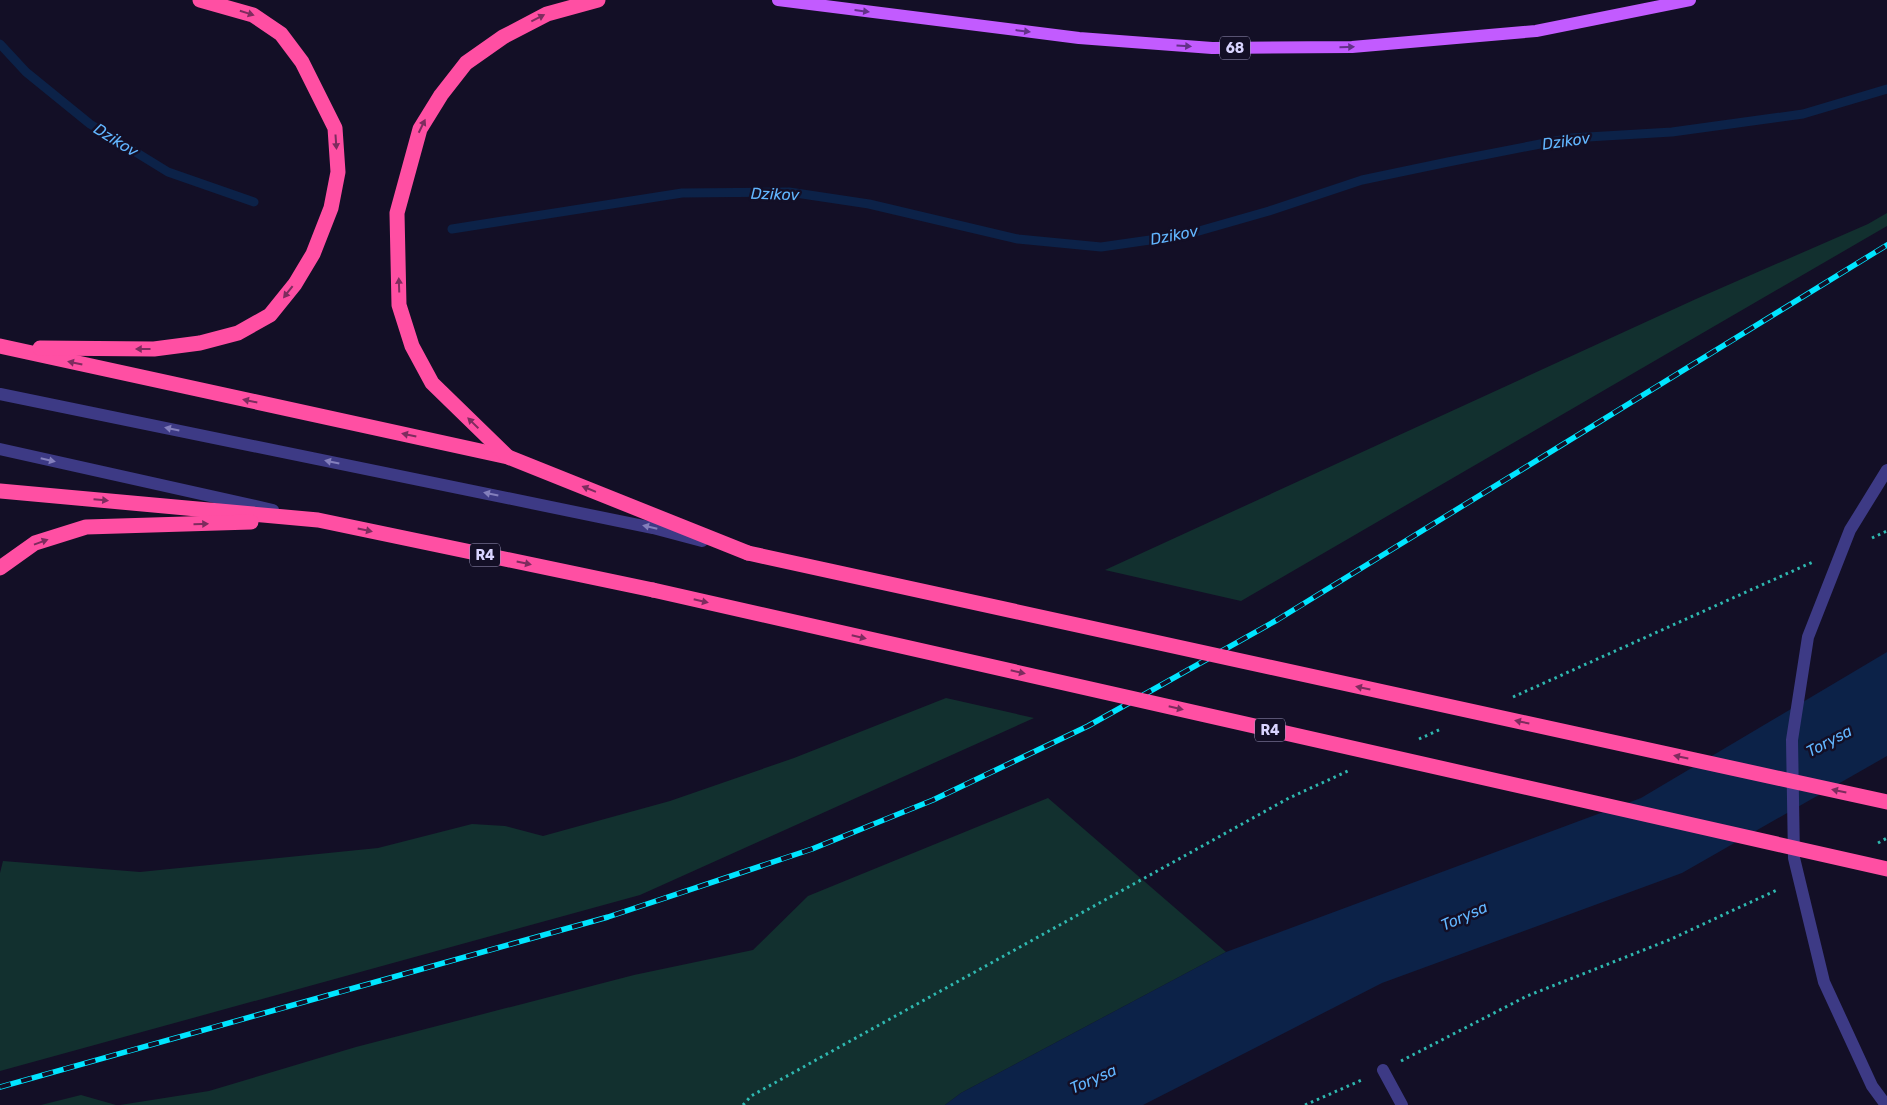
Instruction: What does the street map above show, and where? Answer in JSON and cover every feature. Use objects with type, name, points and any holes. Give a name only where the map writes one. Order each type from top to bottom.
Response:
[{"type":"highway","points":[[4,347],[154,349],[200,343],[238,333],[270,315],[295,284],[313,254],[331,208],[338,172],[335,128],[302,62],[281,34],[253,14],[200,0]]},
{"type":"highway","points":[[508,457],[432,383],[412,346],[399,305],[397,213],[420,129],[440,95],[466,63],[503,37],[547,14],[598,0]]},
{"type":"highway","points":[[4,347],[508,457],[748,553],[1887,802]]},
{"type":"highway","points":[[0,491],[318,520]]},
{"type":"highway","points":[[0,568],[35,543],[86,527],[318,520]]},
{"type":"highway","name":"R4","points":[[318,520],[653,590],[1887,869]]},
{"type":"main road","name":"68","points":[[778,0],[1079,38],[1212,48],[1352,47],[1536,31],[1690,0]]},
{"type":"lane","points":[[0,394],[654,528],[748,553]]},
{"type":"lane","name":"R4","points":[[0,449],[318,520]]},
{"type":"lane","points":[[1886,1105],[1872,1086],[1824,982],[1794,858],[1792,740],[1808,637],[1850,530],[1887,470]]},
{"type":"lane","points":[[1383,1070],[1402,1105]]},
{"type":"path","points":[[1869,538],[1887,531]]},
{"type":"path","points":[[1512,697],[1816,561]]},
{"type":"path","points":[[1414,742],[1450,725]]},
{"type":"path","points":[[743,1105],[751,1096],[1280,803],[1351,770]]},
{"type":"path","points":[[1877,843],[1887,838]]},
{"type":"path","points":[[1305,1105],[1383,1070],[1527,996],[1669,940],[1787,885]]},
{"type":"green space","points":[[1887,213],[1887,226],[1241,601],[1105,570],[1696,299],[1868,224]]},
{"type":"green space","points":[[946,698],[1034,718],[640,895],[0,1071],[0,873],[3,861],[140,872],[378,848],[472,824],[505,826],[543,836],[670,801],[794,758]]},
{"type":"green space","points":[[1048,798],[1226,952],[961,1093],[945,1105],[120,1105],[209,1091],[356,1047],[634,975],[753,950],[808,896]]},
{"type":"green space","points":[[81,1095],[116,1105],[41,1105]]},
{"type":"water","name":"Torysa","points":[[1887,652],[1887,756],[1682,873],[1382,983],[1143,1105],[945,1105],[961,1093],[1226,952],[1641,798]]},
{"type":"waterway","name":"Dzikov","points":[[0,44],[26,72],[90,124],[168,172],[254,202]]},
{"type":"waterway","name":"Dzikov","points":[[452,229],[682,193],[789,192],[869,204],[1018,239],[1101,247],[1185,235],[1269,211],[1362,180],[1448,162],[1571,138],[1672,132],[1803,114],[1887,89]]},
{"type":"railway","points":[[0,1087],[608,917],[812,849],[933,800],[1088,726],[1277,620],[1887,245]]}]
